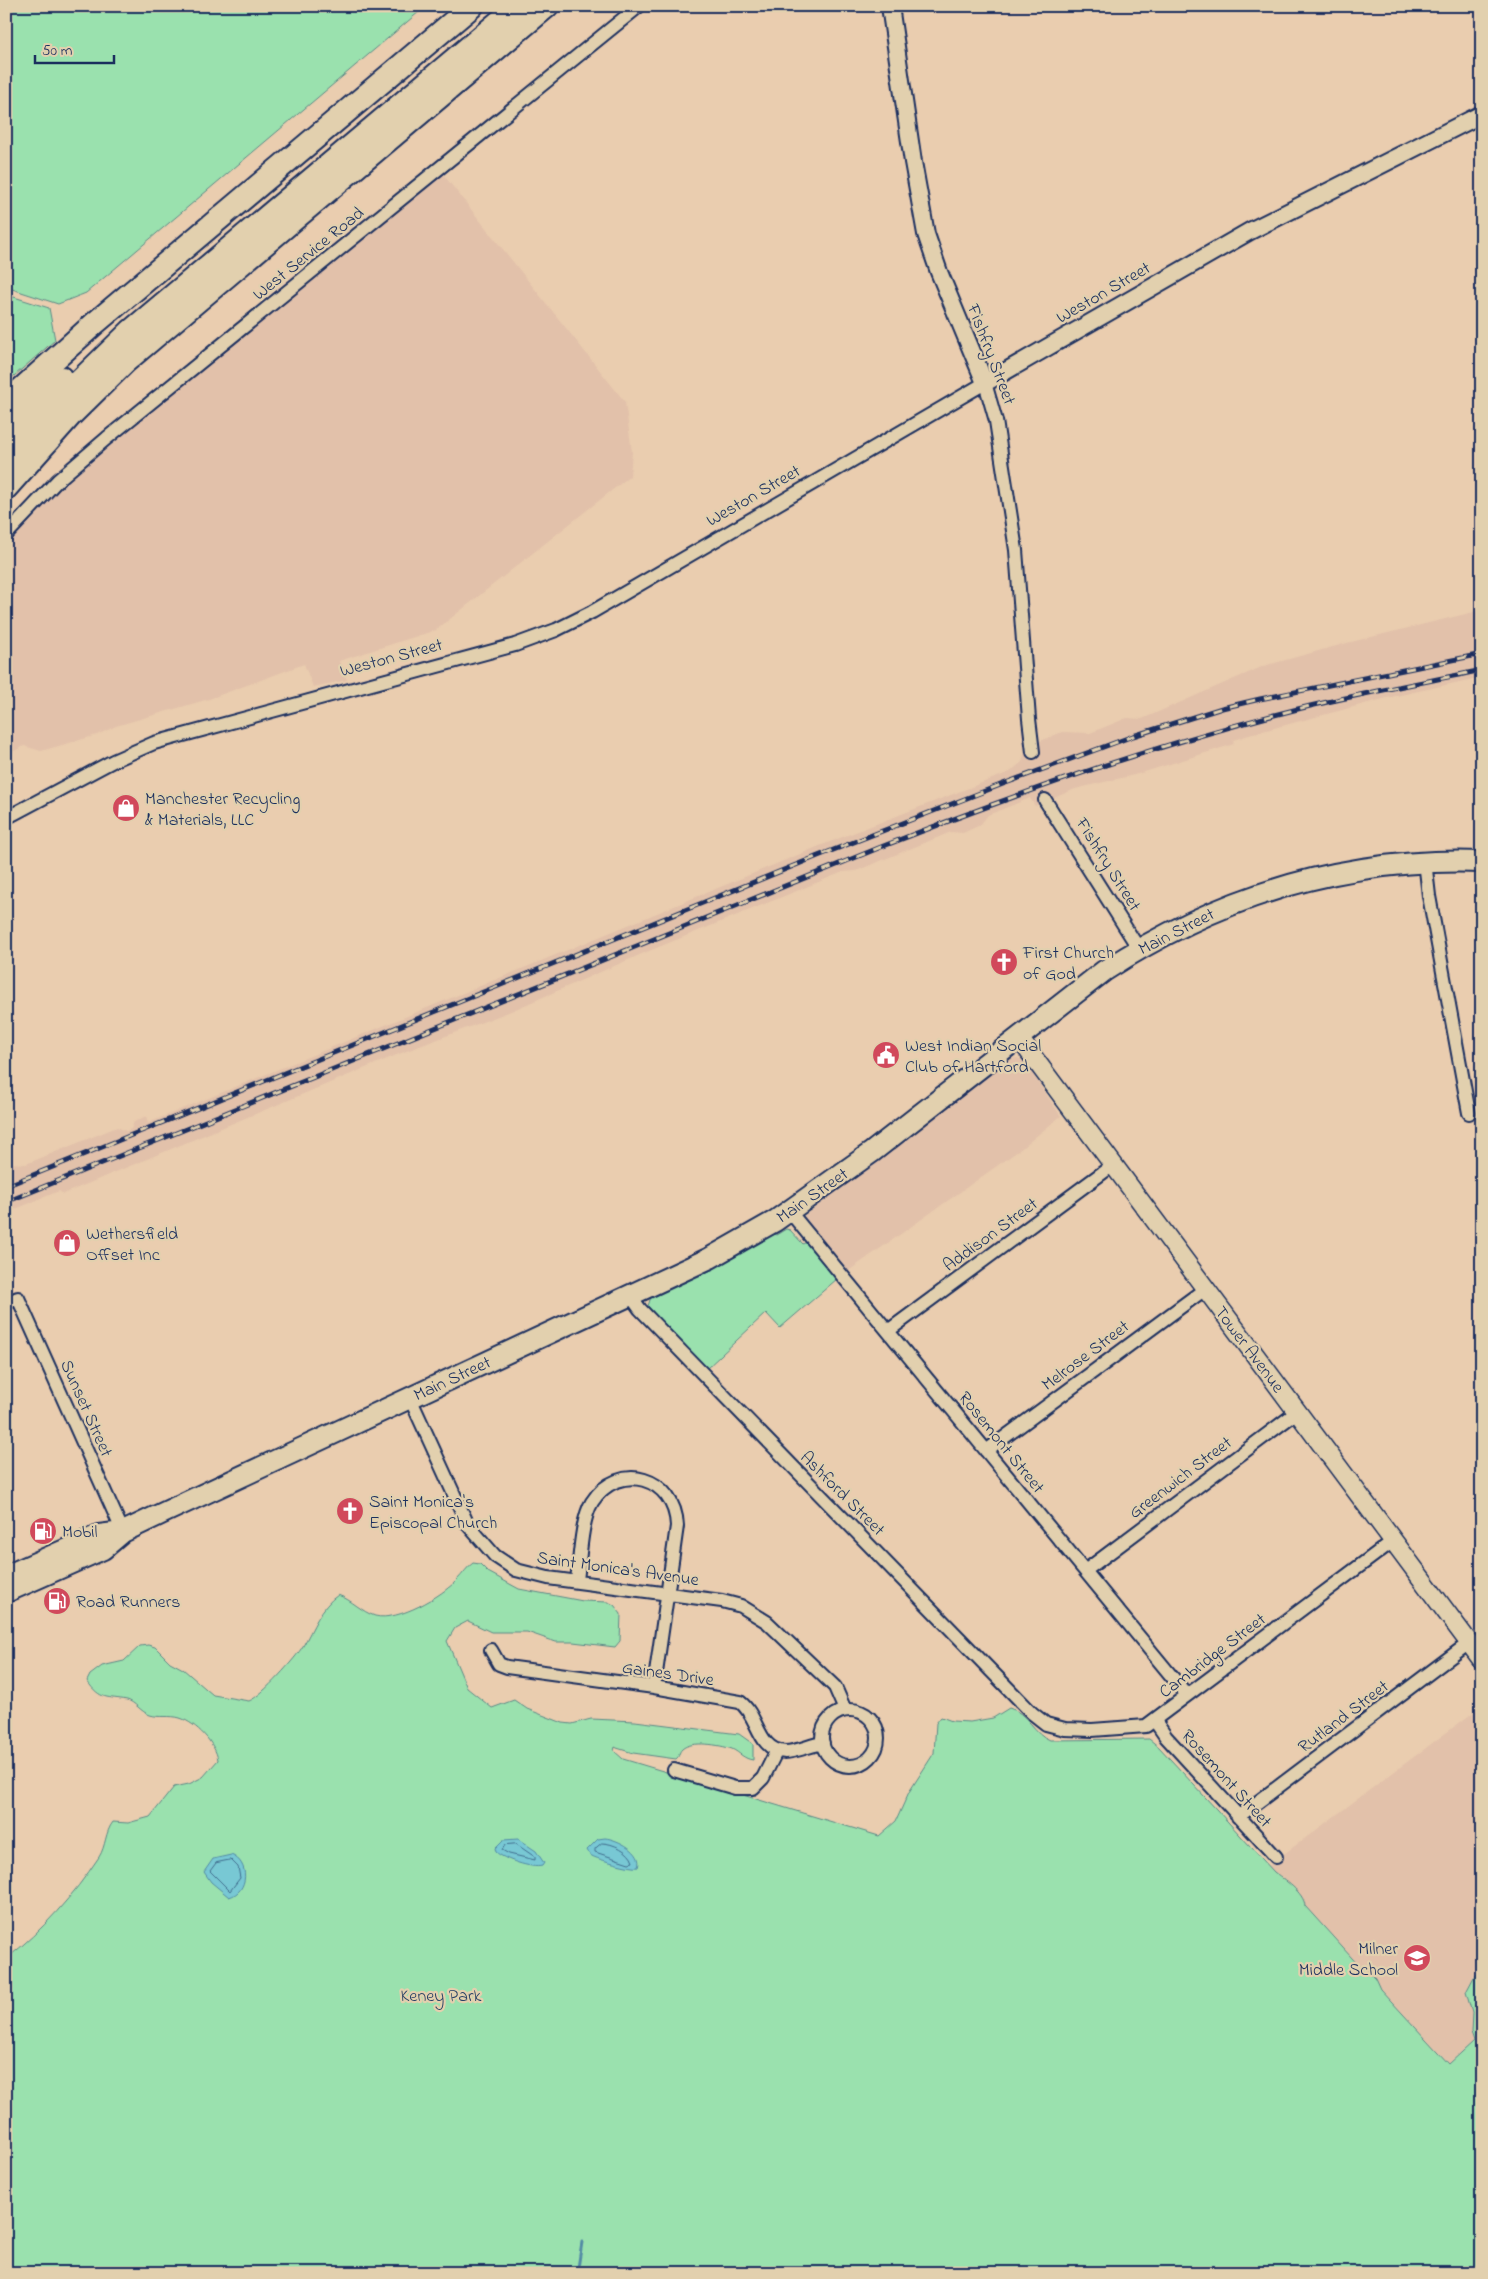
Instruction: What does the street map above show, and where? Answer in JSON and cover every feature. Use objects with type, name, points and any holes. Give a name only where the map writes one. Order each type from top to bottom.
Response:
[{"type":"highway","points":[[6,403],[86,331],[472,6]]},
{"type":"highway","points":[[6,431],[104,341],[502,6]]},
{"type":"highway","points":[[6,459],[58,402],[125,337],[518,6]]},
{"type":"highway","points":[[6,488],[70,416],[132,356],[547,6]]},
{"type":"main road","name":"Main Street","points":[[6,1592],[17,1576],[103,1549],[123,1532],[204,1493],[710,1258],[790,1212],[872,1152],[1082,987],[1139,949],[1192,921],[1230,904],[1277,887],[1360,869],[1425,861],[1482,862]]},
{"type":"main road","name":"Tower Avenue","points":[[1019,1038],[1482,1660]]},
{"type":"street","name":"West Service Road","points":[[6,535],[58,480],[107,438],[639,6]]},
{"type":"street","name":"Fishfry Street","points":[[890,6],[923,223],[939,272],[985,383],[996,421],[1016,550],[1033,752]]},
{"type":"street","name":"Weston Street","points":[[6,818],[112,761],[154,743],[515,645],[556,630],[586,616],[1250,231],[1482,114]]},
{"type":"street","name":"Fishfry Street","points":[[1045,800],[1139,949]]},
{"type":"street","points":[[1425,861],[1429,896],[1469,1113]]},
{"type":"street","name":"Addison Street","points":[[888,1331],[1113,1165]]},
{"type":"street","name":"Rosemont Street","points":[[790,1212],[1187,1695]]},
{"type":"street","name":"Melrose Street","points":[[986,1451],[1205,1289]]},
{"type":"street","name":"Ashford Street","points":[[630,1295],[660,1330],[1032,1713]]},
{"type":"street","name":"Sunset Street","points":[[12,1301],[123,1532]]},
{"type":"street","name":"Saint Monica's Avenue","points":[[410,1398],[466,1520],[480,1541],[495,1556],[516,1570],[548,1578],[577,1580],[722,1600],[741,1606],[755,1613],[835,1687],[845,1710]]},
{"type":"street","name":"Greenwich Street","points":[[1084,1571],[1297,1412]]},
{"type":"street","points":[[577,1580],[586,1515],[590,1505],[601,1490],[609,1484],[624,1478],[642,1479],[658,1486],[674,1508],[677,1526],[654,1688]]},
{"type":"street","name":"Cambridge Street","points":[[1032,1713],[1046,1724],[1065,1729],[1139,1728],[1155,1721],[1393,1541]]},
{"type":"street","name":"Rutland Street","points":[[1238,1817],[1469,1643]]},
{"type":"street","name":"Gaines Drive","points":[[491,1650],[499,1664],[507,1667],[740,1702],[748,1708],[762,1740],[777,1750]]},
{"type":"street","points":[[845,1710],[855,1710],[864,1713],[877,1728],[879,1738],[878,1747],[873,1756],[856,1766],[846,1766],[837,1763],[829,1757],[823,1743],[823,1730],[826,1723],[838,1712],[845,1710]]},
{"type":"street","name":"Rosemont Street","points":[[1155,1721],[1166,1737],[1276,1857]]},
{"type":"street","points":[[674,1770],[735,1788],[753,1788],[763,1778],[777,1750],[786,1752],[823,1743]]},
{"type":"shaded area","points":[[442,173],[625,402],[632,452],[630,476],[436,630],[339,661],[347,680],[313,687],[304,664],[209,699],[116,726],[97,735],[41,751],[24,746],[6,755],[6,545],[47,499],[88,464],[294,292]]},
{"type":"shaded area","points":[[1482,610],[1482,677],[1387,698],[1259,732],[1233,740],[1234,744],[1138,774],[1075,789],[1035,806],[1030,798],[988,815],[980,825],[963,833],[951,832],[856,871],[843,872],[644,953],[511,1011],[399,1054],[63,1194],[59,1191],[6,1213],[6,1163],[26,1164],[117,1127],[126,1131],[131,1129],[134,1122],[146,1116],[148,1123],[822,845],[1010,772],[1022,762],[1025,750],[1037,747],[1038,742],[1062,732],[1090,733],[1127,718],[1142,719],[1264,666],[1347,643]]},
{"type":"shaded area","points":[[1017,1058],[1023,1060],[1061,1116],[1018,1151],[847,1272],[804,1217],[806,1214],[873,1165],[1009,1059]]},
{"type":"shaded area","name":"Milner Middle School","points":[[1482,1706],[1482,2034],[1449,2064],[1268,1866]]},
{"type":"green space","points":[[6,6],[426,6],[86,293],[58,304],[6,287]]},
{"type":"green space","points":[[14,297],[49,308],[55,340],[6,383],[6,299]]},
{"type":"green space","points":[[786,1229],[790,1230],[803,1244],[806,1242],[837,1279],[780,1328],[766,1313],[706,1369],[648,1306],[651,1297],[774,1233],[776,1235]]},
{"type":"green space","name":"Keney Park","points":[[473,1563],[480,1564],[488,1572],[519,1589],[583,1601],[608,1602],[614,1605],[621,1614],[620,1641],[615,1647],[556,1642],[527,1632],[491,1632],[468,1621],[455,1628],[447,1641],[467,1688],[492,1708],[514,1700],[527,1709],[563,1723],[572,1724],[591,1719],[635,1721],[739,1734],[753,1744],[753,1760],[732,1749],[706,1744],[687,1746],[681,1750],[676,1759],[633,1753],[615,1747],[614,1751],[623,1759],[879,1836],[896,1821],[909,1792],[934,1753],[936,1723],[941,1717],[952,1721],[970,1722],[993,1718],[1009,1708],[1021,1714],[1039,1733],[1050,1740],[1149,1739],[1159,1747],[1274,1872],[1297,1891],[1305,1906],[1361,1968],[1364,1967],[1375,1978],[1380,1989],[1449,2064],[1474,2041],[1471,2032],[1472,2013],[1466,1992],[1475,1975],[1482,1970],[1482,2273],[6,2273],[6,1959],[57,1912],[79,1885],[99,1857],[108,1830],[113,1822],[128,1823],[150,1817],[174,1787],[189,1784],[203,1777],[218,1760],[209,1741],[192,1724],[176,1717],[150,1715],[130,1701],[101,1695],[87,1681],[90,1675],[102,1666],[124,1661],[140,1646],[148,1645],[155,1647],[170,1662],[183,1669],[213,1695],[249,1701],[270,1685],[293,1659],[303,1646],[322,1611],[338,1595],[375,1616],[395,1615],[431,1600],[457,1580]]},
{"type":"water","points":[[605,1838],[616,1841],[633,1851],[639,1861],[638,1867],[629,1867],[590,1855],[587,1850],[598,1839]]},
{"type":"water","points":[[518,1839],[536,1851],[544,1863],[542,1866],[537,1867],[518,1863],[496,1852],[495,1848],[503,1840]]},
{"type":"water","points":[[231,1855],[242,1864],[245,1877],[236,1894],[229,1897],[211,1882],[204,1872],[213,1859]]},
{"type":"waterway","points":[[573,2273],[578,2268],[582,2242]]},
{"type":"railway","points":[[6,1186],[818,856],[1133,736],[1222,708],[1260,699],[1482,654]]},
{"type":"railway","points":[[6,1202],[881,847],[981,809],[1132,756],[1234,726],[1335,700],[1482,670]]},
{"type":"place","name":"Manchester Recycling & Materials, LLC","points":[[126,808]]},
{"type":"place","name":"First Church of God","points":[[1004,962]]},
{"type":"place","name":"West Indian Social Club of Hartford","points":[[886,1055]]},
{"type":"place","name":"Wethersfield Offset Inc","points":[[67,1243]]},
{"type":"place","name":"Saint Monica's Episcopal Church","points":[[350,1511]]},
{"type":"place","name":"Mobil","points":[[43,1531]]},
{"type":"place","name":"Road Runners","points":[[57,1601]]},
{"type":"place","name":"Milner Middle School","points":[[1417,1958]]}]
